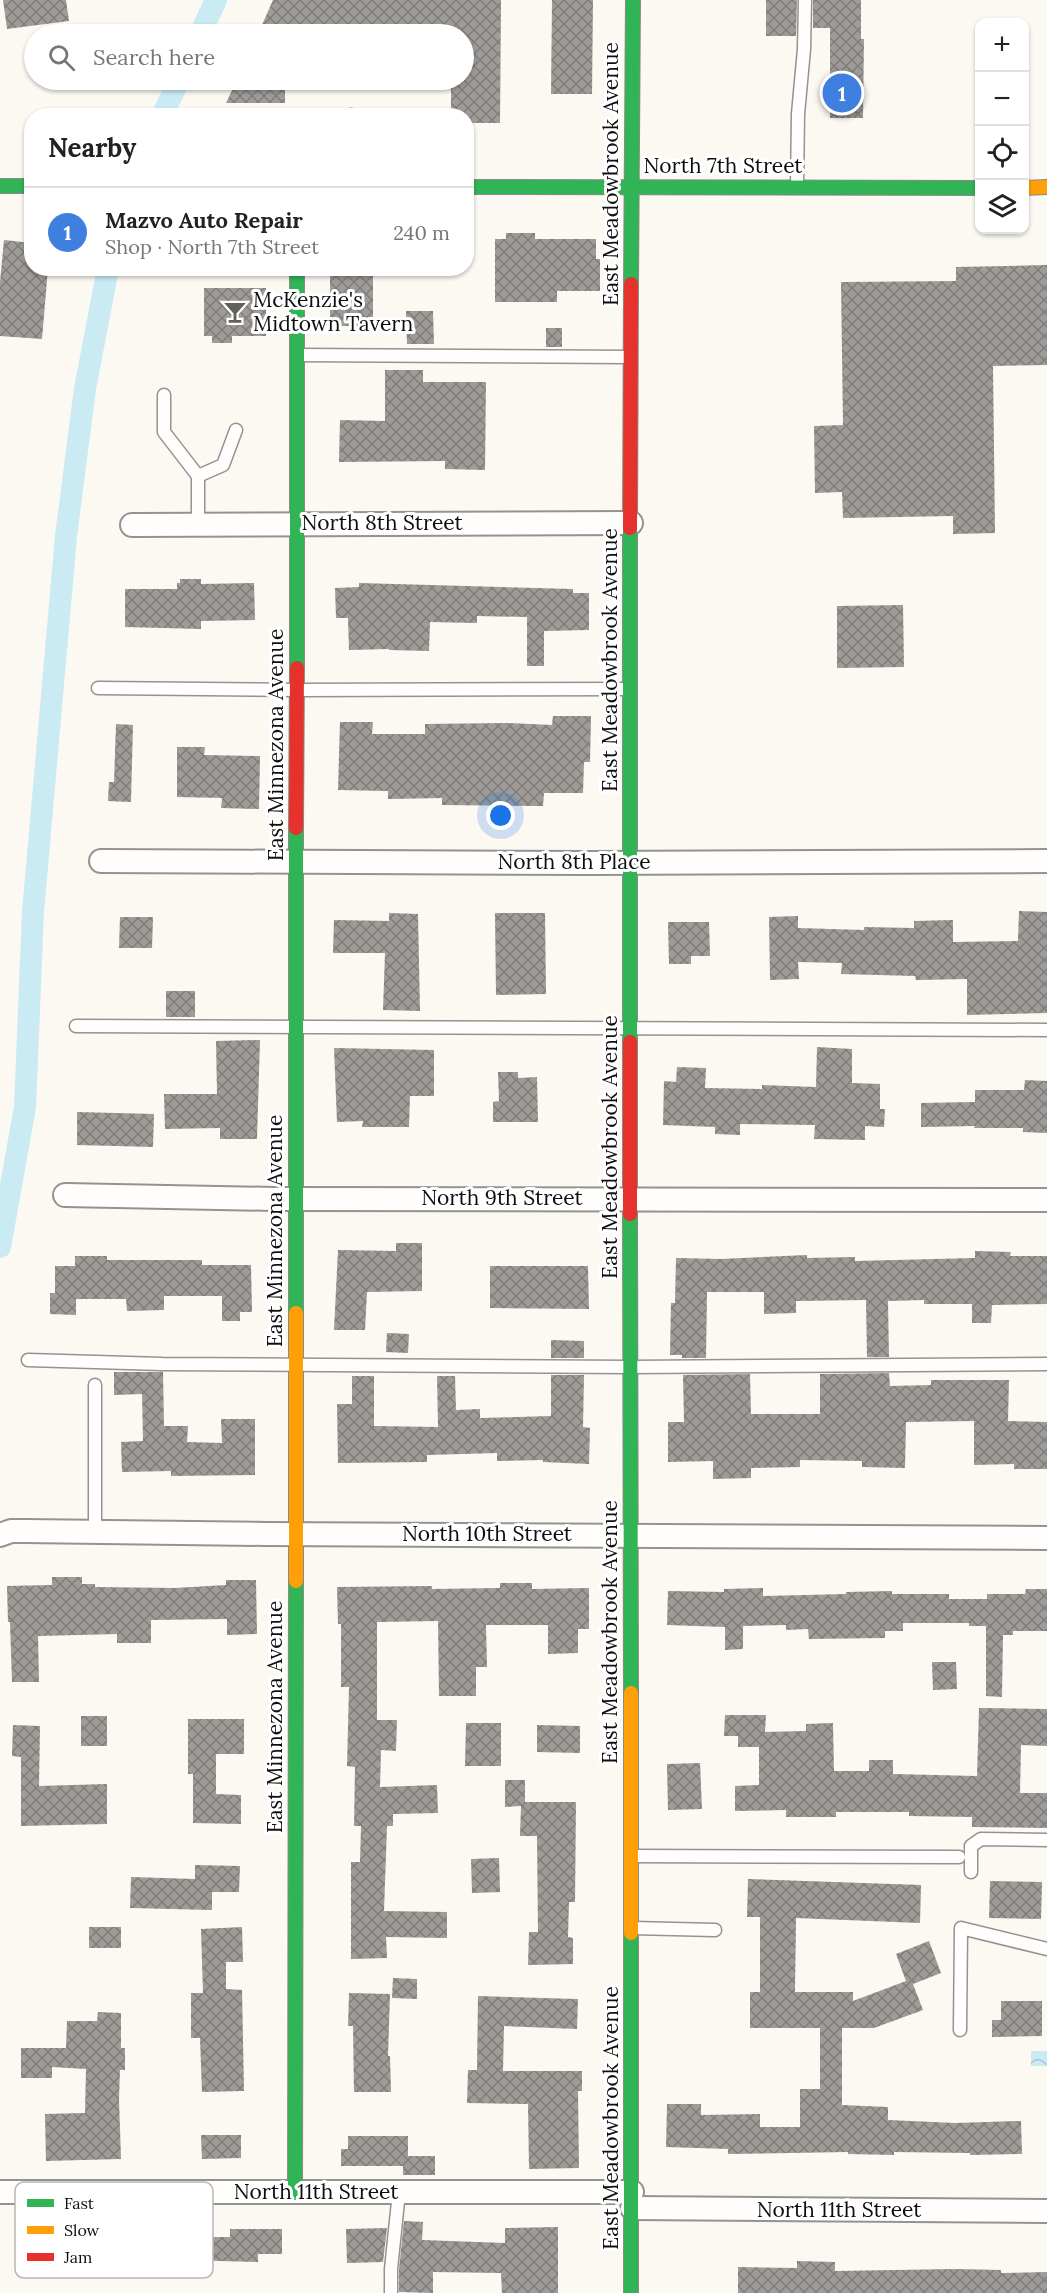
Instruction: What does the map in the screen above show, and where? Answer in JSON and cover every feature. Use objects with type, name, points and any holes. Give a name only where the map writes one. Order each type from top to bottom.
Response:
[{"type":"street","name":"East Meadowbrook Avenue","points":[[631,2293],[630,862],[633,0]]},
{"type":"street","points":[[0,186],[24,186]]},
{"type":"street","name":"North 7th Street","points":[[474,187],[975,188]]},
{"type":"street","points":[[1029,188],[1047,188]]},
{"type":"street","name":"East Minnezona Avenue","points":[[295,2193],[297,276]]},
{"type":"street","name":"North 8th Street","points":[[132,525],[631,524]]},
{"type":"street","name":"North 8th Place","points":[[101,861],[1047,861]]},
{"type":"street","name":"North 9th Street","points":[[65,1195],[296,1199],[1047,1200]]},
{"type":"street","name":"North 10th Street","points":[[0,1535],[25,1531],[94,1531],[1047,1538]]},
{"type":"street","name":"North 11th Street","points":[[0,2192],[15,2192]]},
{"type":"street","name":"North 11th Street","points":[[213,2193],[399,2193],[1047,2211]]},
{"type":"lane","points":[[797,188],[798,114],[804,49],[805,0]]},
{"type":"lane","points":[[297,355],[631,357]]},
{"type":"lane","points":[[164,395],[164,432],[198,476],[198,524]]},
{"type":"lane","points":[[198,476],[223,465],[236,430]]},
{"type":"lane","points":[[98,688],[631,689]]},
{"type":"lane","points":[[76,1026],[1047,1030]]},
{"type":"lane","points":[[28,1359],[162,1364],[631,1367],[1047,1364]]},
{"type":"lane","points":[[94,1531],[95,1385]]},
{"type":"lane","points":[[971,1872],[971,1846],[981,1839],[1047,1840]]},
{"type":"lane","points":[[631,1856],[959,1857]]},
{"type":"lane","points":[[632,1928],[715,1930]]},
{"type":"lane","points":[[960,2030],[961,1928],[1047,1949]]},
{"type":"lane","points":[[392,2293],[391,2269],[399,2193]]},
{"type":"water","points":[[1031,2051],[1047,2051],[1047,2066],[1031,2066]]},
{"type":"building","points":[[3,0],[66,0],[69,21],[24,24],[24,27],[7,29]]},
{"type":"building","points":[[273,0],[501,0],[500,123],[474,123],[474,108],[451,108],[451,90],[474,90],[474,24],[262,24]]},
{"type":"building","points":[[552,0],[593,0],[592,94],[551,94]]},
{"type":"building","points":[[766,0],[797,0],[796,36],[766,36]]},
{"type":"building","points":[[813,0],[861,0],[861,39],[864,39],[863,118],[830,118],[830,28],[813,28]]},
{"type":"building","points":[[232,90],[285,90],[285,103],[226,103]]},
{"type":"building","points":[[506,233],[535,233],[535,239],[596,239],[596,259],[600,259],[600,291],[557,291],[557,302],[495,302],[495,239],[506,239]]},
{"type":"building","points":[[4,240],[24,242],[24,276],[47,276],[42,339],[0,336],[0,282]]},
{"type":"building","points":[[1047,265],[1047,365],[993,366],[995,533],[953,534],[953,516],[843,518],[842,492],[815,493],[814,426],[843,425],[841,282],[956,281],[956,267]]},
{"type":"building","points":[[330,276],[373,276],[371,326],[330,326]]},
{"type":"building","name":"McKenzie's Midtown Tavern","points":[[204,288],[266,288],[266,336],[232,336],[232,343],[212,343],[212,336],[204,336]]},
{"type":"building","points":[[406,311],[433,311],[434,344],[407,344]]},
{"type":"building","points":[[546,328],[562,328],[562,347],[546,347]]},
{"type":"building","points":[[385,370],[423,370],[423,382],[486,382],[485,470],[445,469],[445,461],[339,462],[340,420],[385,421]]},
{"type":"building","points":[[180,579],[201,579],[201,584],[254,583],[255,620],[201,621],[201,629],[125,627],[125,589],[177,589]]},
{"type":"building","points":[[359,583],[573,589],[573,593],[589,593],[589,630],[544,631],[544,666],[527,666],[527,617],[477,616],[477,623],[430,622],[429,651],[349,650],[348,618],[336,618],[335,588],[359,587]]},
{"type":"building","points":[[903,605],[904,667],[837,668],[837,606]]},
{"type":"building","points":[[553,716],[591,716],[590,762],[584,762],[583,793],[544,793],[543,806],[442,805],[442,798],[388,799],[388,791],[338,790],[340,722],[373,722],[372,734],[425,734],[425,724],[552,725]]},
{"type":"building","points":[[116,724],[133,725],[131,802],[108,801],[109,782],[114,782]]},
{"type":"building","points":[[177,747],[205,747],[204,755],[260,756],[259,809],[221,808],[222,798],[177,797]]},
{"type":"building","points":[[1019,911],[1047,912],[1047,1013],[967,1015],[967,979],[916,980],[915,976],[841,974],[842,963],[798,962],[799,979],[770,980],[769,917],[798,916],[798,928],[864,930],[864,927],[914,928],[914,921],[953,920],[953,942],[1018,941]]},
{"type":"building","points":[[389,913],[418,914],[420,1011],[383,1010],[385,953],[333,953],[334,920],[389,921]]},
{"type":"building","points":[[495,913],[545,913],[546,994],[496,995]]},
{"type":"building","points":[[120,917],[153,917],[152,948],[119,948]]},
{"type":"building","points":[[668,922],[709,922],[710,956],[691,956],[691,964],[669,964]]},
{"type":"building","points":[[166,991],[195,991],[195,1017],[166,1017]]},
{"type":"building","points":[[260,1040],[257,1139],[220,1139],[220,1128],[165,1129],[164,1094],[217,1094],[216,1041]]},
{"type":"building","points":[[817,1047],[852,1049],[852,1083],[880,1084],[880,1109],[885,1109],[884,1127],[865,1126],[865,1140],[814,1139],[815,1125],[740,1124],[740,1135],[715,1134],[715,1127],[663,1125],[664,1081],[676,1082],[677,1067],[706,1068],[705,1088],[762,1089],[762,1085],[816,1087]]},
{"type":"building","points":[[334,1048],[434,1050],[434,1096],[410,1096],[409,1127],[362,1127],[363,1121],[337,1122]]},
{"type":"building","points":[[498,1072],[518,1072],[518,1078],[537,1077],[538,1122],[493,1122],[493,1102],[499,1101]]},
{"type":"building","points":[[1025,1080],[1047,1081],[1047,1133],[1023,1132],[1023,1128],[921,1127],[921,1103],[975,1102],[975,1090],[1024,1090]]},
{"type":"building","points":[[77,1112],[154,1114],[153,1147],[77,1145]]},
{"type":"building","points":[[396,1243],[422,1243],[422,1291],[367,1292],[365,1330],[334,1330],[338,1250],[396,1251]]},
{"type":"building","points":[[975,1251],[1011,1252],[1010,1256],[1047,1256],[1047,1304],[992,1305],[991,1323],[972,1323],[972,1304],[924,1304],[924,1300],[888,1301],[889,1357],[867,1357],[866,1300],[796,1301],[796,1313],[764,1314],[764,1292],[707,1292],[706,1358],[682,1358],[682,1355],[670,1355],[671,1303],[675,1303],[676,1258],[721,1259],[807,1255],[807,1258],[855,1257],[855,1261],[975,1258]]},
{"type":"building","points":[[75,1256],[107,1256],[107,1260],[202,1260],[202,1265],[251,1265],[252,1312],[240,1312],[240,1321],[222,1321],[222,1296],[164,1296],[164,1310],[127,1311],[126,1299],[76,1299],[76,1315],[50,1314],[50,1293],[55,1293],[55,1266],[75,1266]]},
{"type":"building","points":[[490,1266],[588,1266],[589,1309],[490,1308]]},
{"type":"building","points":[[387,1333],[409,1334],[408,1353],[386,1352]]},
{"type":"building","points":[[551,1340],[584,1341],[584,1358],[551,1358]]},
{"type":"building","points":[[114,1372],[163,1372],[164,1426],[188,1426],[187,1442],[222,1443],[221,1419],[255,1419],[255,1475],[171,1476],[171,1471],[122,1472],[121,1442],[143,1441],[142,1394],[114,1395]]},
{"type":"building","points":[[889,1373],[890,1386],[931,1385],[931,1380],[1009,1380],[1008,1421],[1047,1422],[1047,1469],[1014,1469],[1014,1464],[974,1465],[974,1421],[906,1422],[905,1468],[862,1467],[862,1461],[800,1460],[800,1467],[751,1468],[751,1478],[713,1479],[713,1461],[668,1462],[668,1422],[684,1422],[683,1375],[750,1374],[751,1414],[820,1414],[820,1374]]},
{"type":"building","points":[[551,1375],[584,1375],[583,1427],[590,1428],[589,1464],[543,1462],[543,1460],[497,1461],[497,1453],[427,1455],[427,1462],[338,1463],[337,1404],[352,1404],[352,1376],[374,1376],[374,1426],[438,1427],[437,1376],[455,1376],[456,1410],[480,1409],[480,1418],[551,1416]]},
{"type":"building","points":[[52,1577],[82,1577],[82,1584],[95,1584],[95,1587],[175,1588],[226,1585],[226,1580],[256,1580],[257,1634],[227,1635],[227,1619],[151,1620],[151,1643],[117,1643],[117,1634],[38,1636],[39,1682],[12,1682],[7,1586],[52,1585]]},
{"type":"building","points":[[500,1583],[532,1583],[532,1589],[589,1588],[589,1629],[578,1629],[578,1653],[548,1654],[548,1625],[486,1625],[487,1667],[476,1667],[476,1696],[439,1696],[438,1621],[377,1622],[377,1720],[397,1720],[396,1751],[381,1750],[380,1787],[437,1785],[438,1813],[393,1814],[393,1826],[387,1826],[384,1911],[447,1912],[447,1938],[386,1937],[387,1958],[351,1959],[351,1862],[360,1862],[361,1826],[354,1826],[355,1767],[347,1766],[349,1687],[341,1687],[341,1624],[338,1624],[337,1587],[500,1588]]},
{"type":"building","points":[[763,1588],[763,1596],[892,1591],[892,1594],[949,1594],[949,1599],[987,1599],[987,1594],[1025,1594],[1026,1589],[1047,1589],[1047,1631],[1013,1631],[1013,1635],[1003,1635],[1002,1697],[986,1696],[986,1626],[969,1626],[969,1623],[903,1623],[903,1631],[885,1631],[885,1638],[809,1639],[808,1629],[786,1630],[786,1625],[743,1626],[743,1649],[725,1650],[725,1627],[667,1625],[668,1591],[724,1592],[724,1589]]},
{"type":"building","points":[[932,1662],[956,1662],[957,1689],[933,1690]]},
{"type":"building","points":[[979,1708],[1047,1709],[1047,1746],[1021,1745],[1020,1793],[1047,1793],[1047,1828],[972,1827],[972,1817],[909,1816],[909,1812],[836,1812],[836,1817],[786,1817],[786,1810],[735,1811],[735,1786],[759,1785],[759,1747],[738,1747],[738,1736],[724,1736],[725,1715],[766,1715],[765,1732],[806,1731],[806,1724],[833,1723],[834,1771],[869,1771],[869,1760],[893,1760],[893,1774],[977,1776]]},
{"type":"building","points":[[81,1716],[107,1716],[107,1746],[81,1746]]},
{"type":"building","points":[[188,1719],[244,1719],[244,1754],[216,1754],[216,1794],[241,1795],[241,1824],[193,1823],[193,1774],[188,1774]]},
{"type":"building","points":[[466,1723],[501,1723],[501,1766],[465,1766]]},
{"type":"building","points":[[13,1725],[40,1726],[39,1786],[107,1784],[107,1824],[21,1826],[21,1757],[12,1756]]},
{"type":"building","points":[[537,1725],[580,1726],[580,1753],[537,1752]]},
{"type":"building","points":[[700,1763],[702,1809],[668,1810],[667,1764]]},
{"type":"building","points":[[505,1780],[525,1780],[525,1802],[576,1802],[575,1902],[569,1902],[568,1937],[573,1938],[573,1964],[528,1965],[529,1932],[538,1932],[537,1836],[520,1836],[521,1806],[505,1807]]},
{"type":"building","points":[[499,1858],[500,1892],[472,1893],[471,1859]]},
{"type":"building","points":[[195,1865],[240,1866],[239,1892],[212,1892],[212,1910],[130,1908],[131,1877],[195,1879]]},
{"type":"building","points":[[748,1879],[921,1885],[920,1923],[796,1918],[795,1992],[853,1992],[853,2001],[906,1981],[896,1954],[929,1941],[941,1973],[913,1984],[923,2010],[874,2028],[842,2028],[842,2105],[888,2107],[888,2120],[955,2123],[1021,2121],[1022,2154],[970,2155],[970,2153],[894,2152],[894,2155],[848,2154],[848,2152],[728,2154],[728,2149],[666,2147],[667,2104],[701,2104],[701,2115],[760,2114],[760,2127],[800,2127],[800,2089],[820,2089],[820,2028],[750,2028],[750,1992],[760,1992],[760,1917],[747,1917]]},
{"type":"building","points":[[990,1881],[1042,1882],[1041,1919],[989,1918]]},
{"type":"building","points":[[89,1927],[121,1927],[121,1948],[89,1948]]},
{"type":"building","points":[[242,1927],[243,1962],[226,1962],[226,1989],[242,1990],[244,2091],[202,2092],[200,2038],[191,2038],[191,1993],[203,1993],[201,1929]]},
{"type":"building","points":[[393,1978],[417,1979],[417,1999],[392,1998]]},
{"type":"building","points":[[349,1993],[390,1994],[388,2056],[390,2056],[391,2092],[354,2092],[353,2026],[348,2026]]},
{"type":"building","points":[[478,1996],[578,1999],[577,2029],[504,2026],[503,2071],[582,2071],[582,2091],[578,2091],[579,2168],[529,2169],[528,2104],[467,2103],[468,2070],[477,2070]]},
{"type":"building","points":[[1001,2001],[1042,2001],[1042,2036],[992,2037],[992,2020],[1001,2020]]},
{"type":"building","points":[[98,2012],[121,2013],[121,2048],[125,2048],[125,2070],[120,2070],[121,2159],[46,2161],[45,2114],[85,2113],[86,2069],[52,2067],[52,2078],[21,2078],[21,2048],[66,2048],[67,2021],[97,2021]]},
{"type":"building","points":[[201,2135],[241,2135],[241,2158],[202,2159]]},
{"type":"building","points":[[348,2136],[408,2136],[408,2156],[435,2156],[435,2175],[403,2175],[403,2166],[341,2166],[341,2149],[348,2149]]},
{"type":"building","points":[[404,2221],[423,2222],[422,2240],[505,2243],[505,2228],[558,2227],[558,2293],[502,2293],[501,2273],[433,2272],[433,2293],[399,2292]]},
{"type":"building","points":[[387,2228],[383,2262],[347,2263],[346,2229]]},
{"type":"building","points":[[230,2229],[282,2229],[282,2254],[258,2254],[258,2262],[213,2261],[213,2237],[230,2237]]},
{"type":"building","points":[[797,2261],[835,2262],[835,2271],[955,2269],[1001,2270],[1001,2273],[1047,2272],[1047,2293],[738,2293],[738,2267],[797,2268]]},
{"type":"waterway","points":[[205,24],[216,0]]},
{"type":"waterway","points":[[166,108],[174,90]]},
{"type":"waterway","points":[[0,1247],[25,1107],[33,912],[66,536],[85,389],[106,276]]},
{"type":"traffic: fast","points":[[631,284],[633,0]]},
{"type":"traffic: fast","points":[[0,186],[24,186]]},
{"type":"traffic: fast","points":[[474,187],[975,188]]},
{"type":"traffic: fast","points":[[297,276],[297,668]]},
{"type":"traffic: fast","points":[[630,528],[630,1042]]},
{"type":"traffic: fast","points":[[296,828],[296,1313]]},
{"type":"traffic: fast","points":[[630,1214],[631,1693]]},
{"type":"traffic: fast","points":[[295,2193],[296,1581]]},
{"type":"traffic: fast","points":[[631,1933],[631,2293]]},
{"type":"traffic: slow","points":[[1029,188],[1047,187]]},
{"type":"traffic: slow","points":[[296,1313],[296,1581]]},
{"type":"traffic: slow","points":[[631,1693],[631,1933]]},
{"type":"traffic: jam","points":[[630,528],[631,284]]},
{"type":"traffic: jam","points":[[296,828],[297,668]]},
{"type":"traffic: jam","points":[[630,1042],[630,1214]]},
{"type":"place","name":"Mazvo Auto Repair","points":[[842,93]]},
{"type":"place","name":"McKenzie's Midtown Tavern","points":[[235,312]]}]
